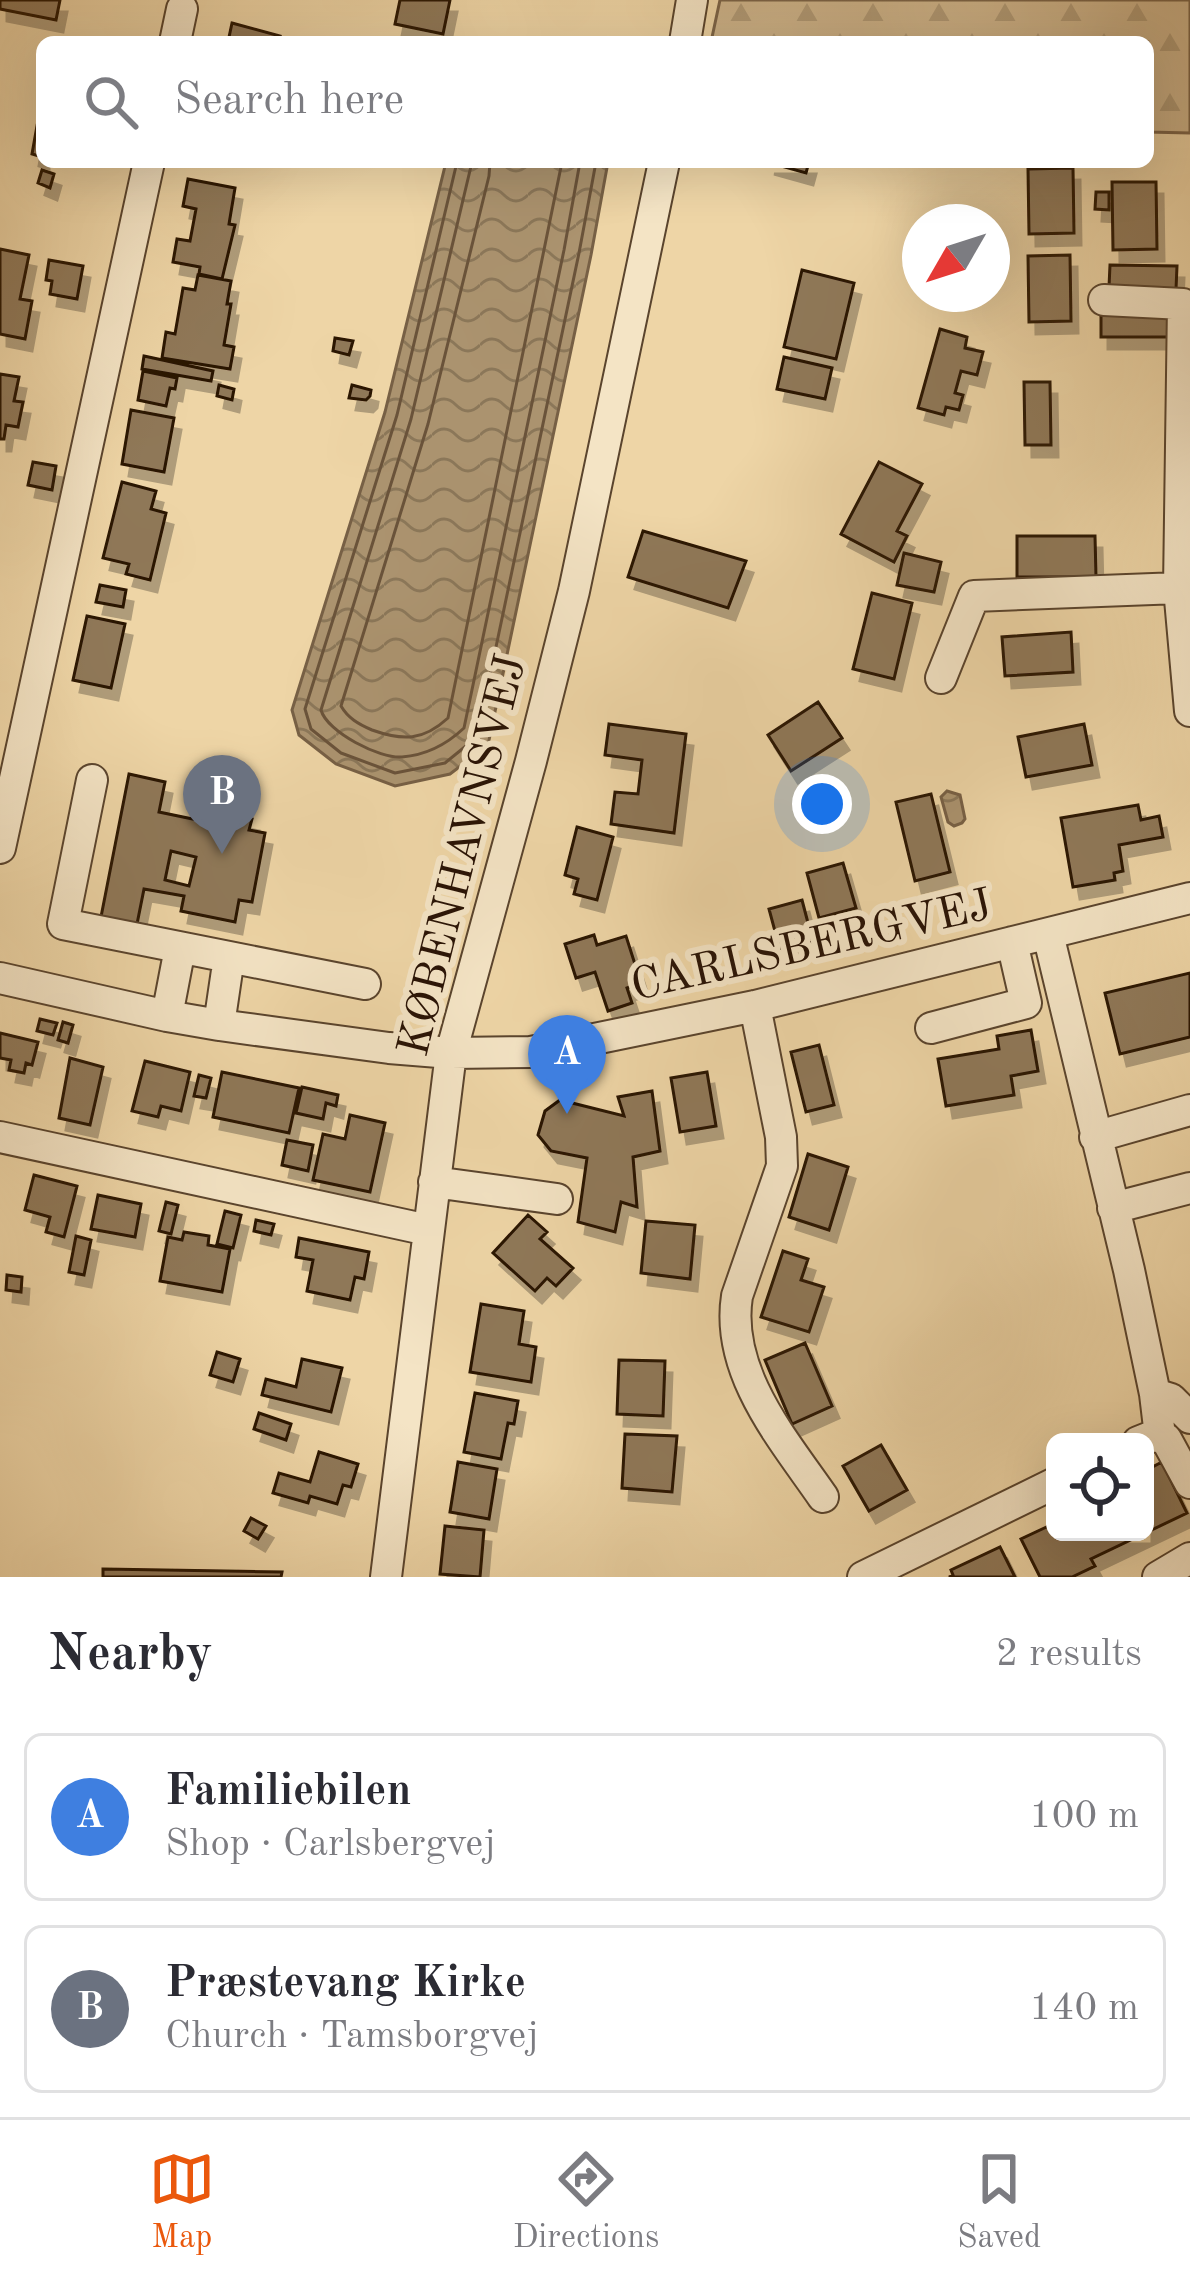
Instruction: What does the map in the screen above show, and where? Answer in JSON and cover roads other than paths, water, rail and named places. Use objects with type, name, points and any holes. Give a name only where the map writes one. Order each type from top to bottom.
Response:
[{"type":"street","points":[[686,36],[692,0]]},
{"type":"street","points":[[176,36],[182,9]]},
{"type":"street","points":[[0,848],[147,168]]},
{"type":"street","name":"KØBENHAVNSVEJ","points":[[386,1577],[451,1053],[574,591],[663,168]]},
{"type":"street","points":[[1104,300],[1183,304],[1179,588],[1190,711]]},
{"type":"street","points":[[941,678],[974,596],[1179,588]]},
{"type":"street","points":[[92,780],[63,924],[365,985]]},
{"type":"street","name":"CARLSBERGVEJ","points":[[0,978],[219,1025],[389,1048],[531,1052],[755,1006],[1190,898]]},
{"type":"street","name":"CARLSBERGVEJ","points":[[1048,934],[1155,1394],[1150,1433]]},
{"type":"street","points":[[931,1028],[1026,1003],[1012,942]]},
{"type":"street","points":[[167,1016],[180,947]]},
{"type":"street","points":[[219,1025],[229,957]]},
{"type":"street","points":[[755,1006],[781,1136],[782,1166],[737,1296],[736,1340],[765,1414],[824,1498]]},
{"type":"street","points":[[1095,1137],[1190,1110]]},
{"type":"street","points":[[0,1137],[428,1230]]},
{"type":"street","points":[[434,1181],[557,1199]]},
{"type":"street","points":[[1113,1208],[1190,1187]]},
{"type":"street","points":[[1155,1394],[1171,1400],[1190,1418]]},
{"type":"street","points":[[1154,1440],[1171,1445],[1190,1484]]},
{"type":"street","points":[[863,1577],[1046,1487]]},
{"type":"street","points":[[1158,1577],[1190,1558]]},
{"type":"water","points":[[445,168],[607,168],[488,745],[450,774],[395,786],[336,764],[299,735],[292,710],[385,412]]},
{"type":"water","points":[[947,791],[960,795],[965,819],[954,826],[948,822],[941,797]]},
{"type":"place","name":"Præstevang Kirke","points":[[222,854]]},
{"type":"place","name":"Familiebilen","points":[[567,1114]]}]
